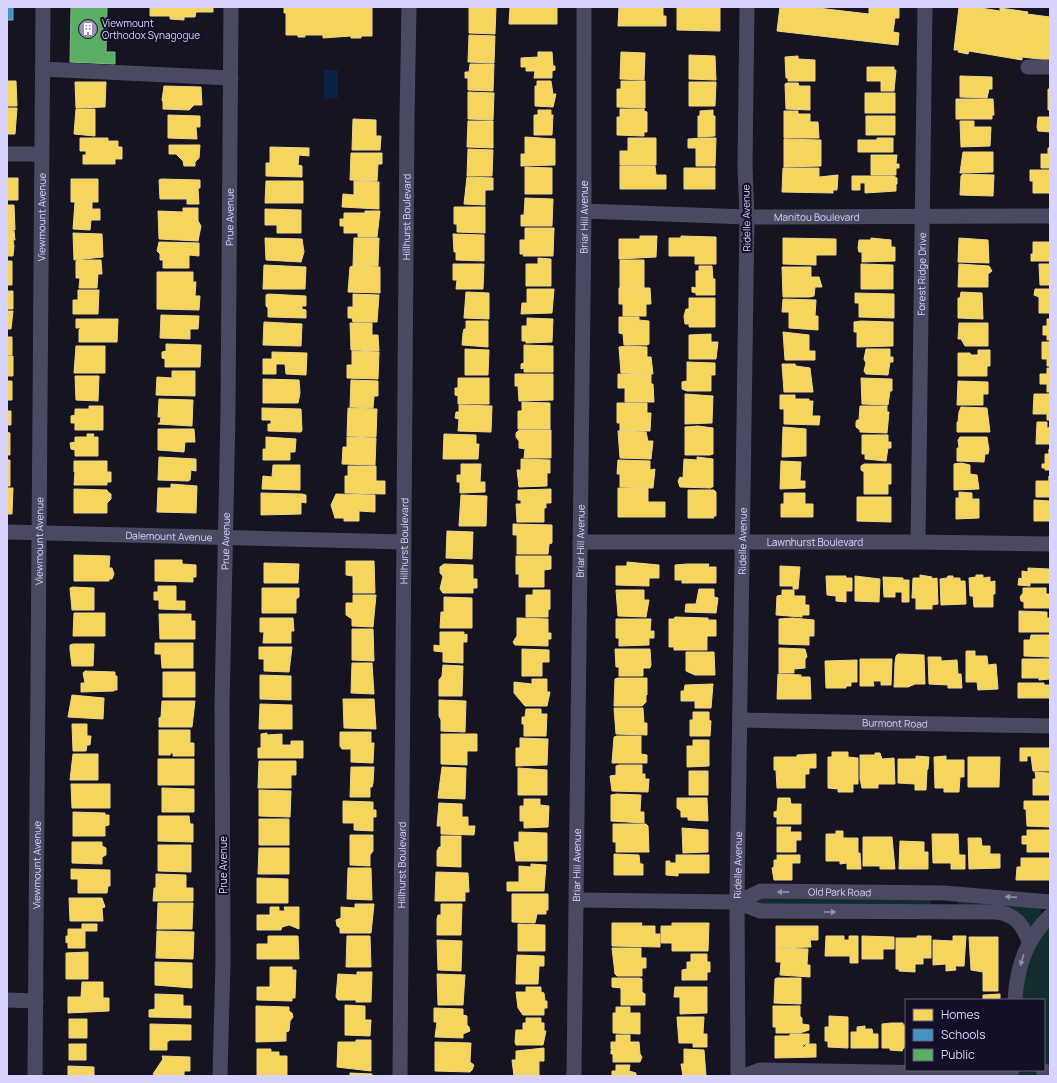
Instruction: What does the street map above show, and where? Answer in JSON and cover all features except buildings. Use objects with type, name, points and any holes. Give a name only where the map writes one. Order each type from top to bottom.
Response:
[{"type":"street","name":"Viewmount Avenue","points":[[35,1076],[43,7]]},
{"type":"street","name":"Prue Avenue","points":[[220,1076],[223,961],[222,706],[226,538],[231,7]]},
{"type":"street","name":"Hillhurst Boulevard","points":[[400,1076],[409,7]]},
{"type":"street","name":"Briar Hill Avenue","points":[[574,1076],[584,211],[584,7]]},
{"type":"street","name":"Ridelle Avenue","points":[[738,1076],[737,902],[747,217],[745,167],[747,7]]},
{"type":"street","name":"Forest Ridge Drive","points":[[918,542],[925,7]]},
{"type":"street","points":[[1050,67],[1029,71],[1050,78]]},
{"type":"street","points":[[42,70],[231,78]]},
{"type":"street","points":[[7,154],[41,154]]},
{"type":"street","name":"Manitou Boulevard","points":[[584,211],[747,217],[1050,216]]},
{"type":"street","name":"Dalemount Avenue","points":[[7,532],[404,542]]},
{"type":"street","name":"Lawnhurst Boulevard","points":[[580,542],[918,542],[1050,544]]},
{"type":"street","name":"Burmont Road","points":[[740,720],[1050,726]]},
{"type":"street","name":"Old Park Road","points":[[737,902],[761,892],[944,893],[1050,902]]},
{"type":"street","points":[[944,893],[944,912]]},
{"type":"street","name":"Old Park Road","points":[[577,900],[737,902],[760,911],[944,912],[1006,914],[1015,918],[1023,926],[1029,941]]},
{"type":"street","points":[[1015,999],[1020,967],[1029,941],[1050,916]]},
{"type":"street","points":[[7,1000],[36,1000]]},
{"type":"street","points":[[744,1076],[760,1070],[905,1074],[998,1074],[1008,1071]]},
{"type":"green space","points":[[761,898],[930,900],[931,903],[929,906],[760,905],[758,901]]},
{"type":"green space","points":[[959,901],[1039,907],[1042,913],[1031,928],[959,906],[957,903]]},
{"type":"green space","points":[[1050,924],[1050,1067],[1045,1061],[1045,999],[1022,999],[1026,969],[1032,951]]},
{"type":"green space","points":[[1021,1071],[1037,1071],[1041,1076],[1014,1076]]},
{"type":"water","points":[[324,70],[338,70],[338,98],[324,99]]},
{"type":"place","name":"Viewmount Orthodox Synagogue","points":[[88,29]]}]
